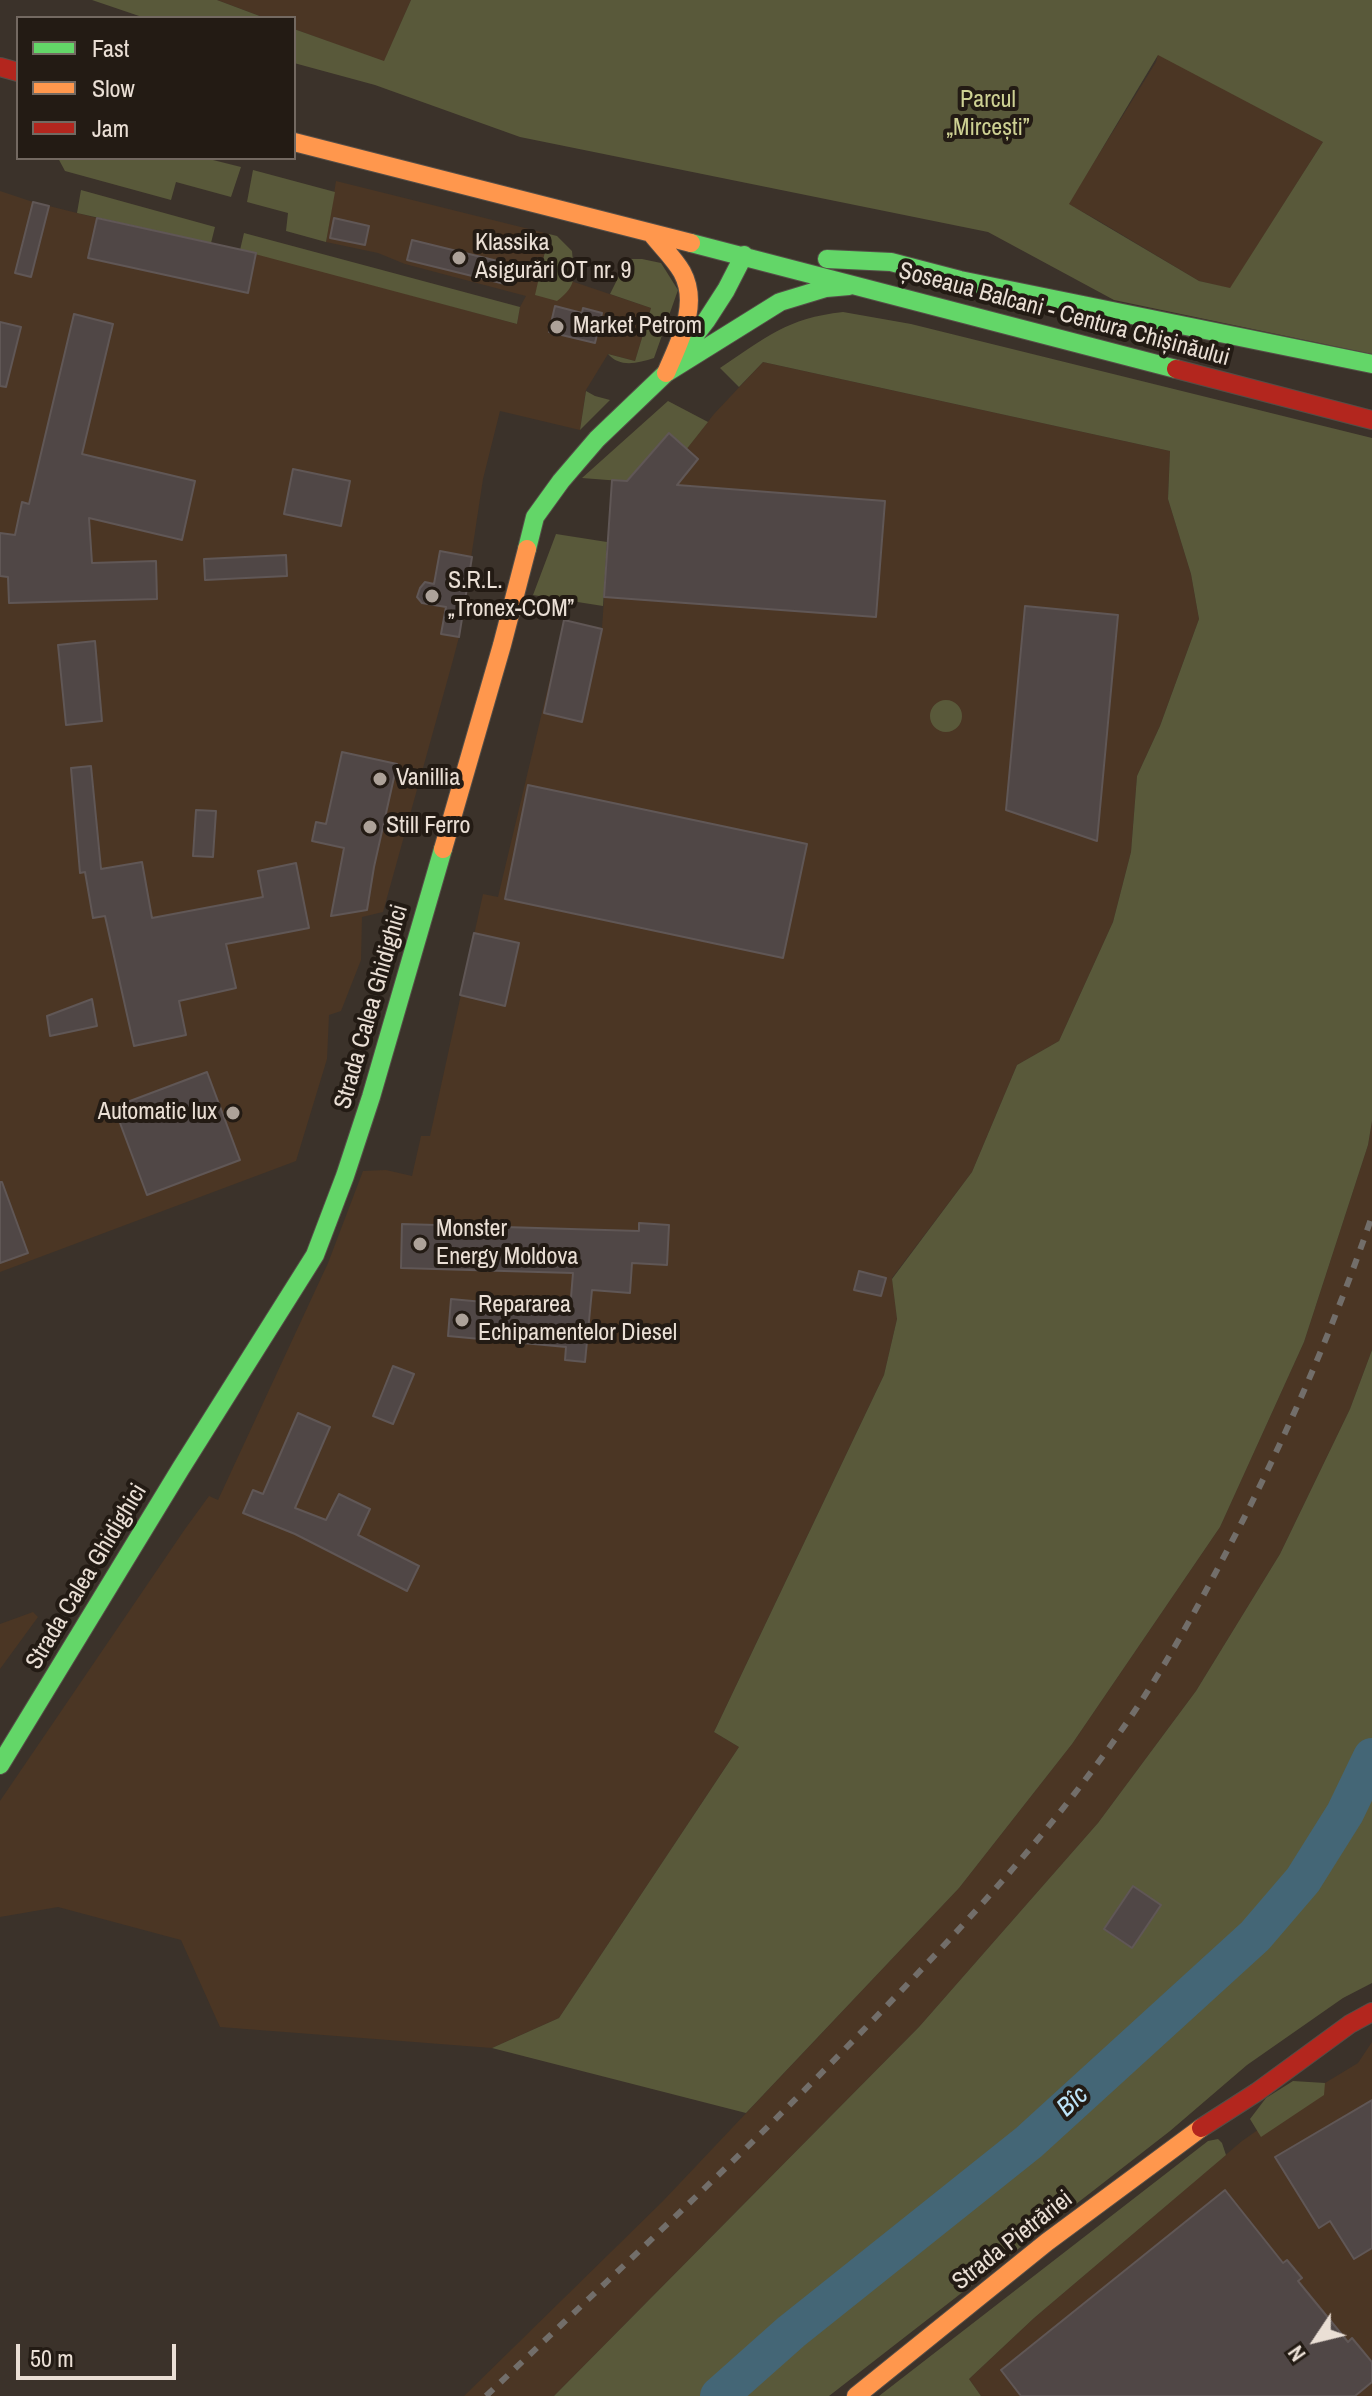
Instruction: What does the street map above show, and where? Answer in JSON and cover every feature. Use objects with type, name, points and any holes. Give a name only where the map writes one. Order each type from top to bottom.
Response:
[{"type":"main road","name":"Șoseaua Balcani - Centura Chișinăului","points":[[296,143],[744,255],[1372,420]]},
{"type":"main road","points":[[651,233],[684,276],[690,298],[685,328],[666,373]]},
{"type":"main road","name":"Șoseaua Balcani - Centura Chișinăului","points":[[744,255],[891,262],[960,280],[1372,364]]},
{"type":"main road","name":"Strada Calea Ghidighici","points":[[0,1765],[315,1255],[371,1097],[502,645],[535,517],[597,439],[666,373],[706,321],[744,255]]},
{"type":"main road","points":[[666,373],[780,302],[826,288],[855,286]]},
{"type":"main road","name":"Strada Pietrăriei","points":[[856,2396],[1047,2242],[1202,2127],[1372,2012]]},
{"type":"main road","name":"Strada Pietrăriei","points":[[1202,2127],[1247,2077]]},
{"type":"shaded area","points":[[217,0],[411,0],[384,62],[296,30],[296,16],[260,16]]},
{"type":"shaded area","points":[[1158,54],[1323,142],[1230,289],[1199,281],[1068,204],[1156,62]]},
{"type":"shaded area","points":[[336,181],[549,234],[540,273],[651,308],[635,361],[608,354],[586,390],[580,430],[500,411],[483,479],[453,660],[383,912],[362,917],[361,960],[341,1011],[329,1015],[327,1059],[296,1161],[0,1272],[0,191],[97,218],[256,253],[517,324],[526,296],[405,264],[378,253],[326,242]]},
{"type":"shaded area","points":[[763,362],[1170,451],[1168,499],[1191,574],[1199,619],[1160,726],[1137,776],[1131,852],[1113,922],[1059,1041],[1017,1065],[972,1172],[892,1278],[897,1319],[884,1375],[714,1732],[739,1747],[559,2018],[492,2048],[220,2027],[181,1940],[58,1907],[0,1917],[0,1801],[185,1529],[209,1496],[218,1500],[328,1263],[363,1171],[386,1170],[412,1176],[421,1136],[430,1136],[483,894],[498,897],[564,620],[602,628],[612,480],[659,484],[714,414]]},
{"type":"shaded area","points":[[1372,1121],[1372,1350],[1350,1409],[1280,1554],[1196,1691],[1098,1823],[919,2027],[554,2396],[464,2396],[663,2201],[959,1888],[1072,1744],[1220,1527],[1304,1342],[1368,1145]]},
{"type":"shaded area","points":[[33,1612],[38,1617],[0,1669],[0,1624]]},
{"type":"shaded area","points":[[1372,2042],[1372,2396],[981,2396],[969,2379],[1034,2318],[1242,2141],[1358,2063]]},
{"type":"green space","points":[[92,0],[217,0],[260,16],[139,16]]},
{"type":"green space","name":"Parcul „Mircești”","points":[[411,0],[1372,0],[1372,354],[1114,300],[988,232],[520,137],[375,85],[296,64],[296,30],[384,61]],"holes":[[[1158,55],[1323,142],[1230,288],[1199,281],[1069,204]]]},
{"type":"green space","points":[[59,160],[213,160],[241,167],[231,197],[176,182],[171,200],[65,171]]},
{"type":"green space","points":[[253,170],[335,192],[326,242],[286,231],[288,213],[247,202]]},
{"type":"green space","points":[[81,190],[215,227],[211,243],[77,213]]},
{"type":"green space","points":[[244,233],[520,307],[517,324],[240,250]]},
{"type":"green space","points":[[549,234],[557,236],[572,251],[572,284],[557,301],[535,295]]},
{"type":"green space","points":[[631,259],[661,263],[678,290],[654,358],[630,363],[618,361],[608,354],[635,361],[651,308],[610,294]]},
{"type":"green space","points":[[843,312],[911,324],[1372,438],[1372,1121],[1368,1145],[1304,1342],[1220,1527],[1072,1744],[959,1888],[746,2113],[492,2048],[559,2018],[739,1747],[714,1732],[884,1375],[897,1319],[892,1279],[972,1172],[1017,1065],[1059,1041],[1113,922],[1131,852],[1137,776],[1160,726],[1199,619],[1191,574],[1168,499],[1170,451],[763,362],[739,387],[720,368],[791,324]]},
{"type":"green space","points":[[586,391],[610,400],[580,430]]},
{"type":"green space","points":[[668,401],[708,422],[659,484],[582,478]]},
{"type":"green space","points":[[556,534],[607,542],[603,606],[533,595]]},
{"type":"green space","points":[[946,700],[957,705],[962,716],[957,727],[946,732],[935,727],[930,716],[935,705]]},
{"type":"green space","points":[[1372,1350],[1372,1983],[1343,1998],[1247,2065],[1170,2131],[829,2396],[554,2396],[919,2027],[1098,1823],[1196,1691],[1280,1554],[1350,1409]]},
{"type":"green space","points":[[1293,2081],[1325,2083],[1324,2095],[1261,2137],[1250,2119],[1266,2098]]},
{"type":"green space","points":[[1218,2139],[1226,2155],[1034,2318],[969,2379],[981,2396],[879,2396],[1208,2141]]},
{"type":"building","points":[[33,202],[49,206],[31,277],[15,273]]},
{"type":"building","points":[[97,218],[256,253],[248,293],[88,258]]},
{"type":"building","points":[[334,218],[369,226],[365,245],[330,238]]},
{"type":"building","points":[[412,240],[514,265],[509,285],[407,260]]},
{"type":"building","points":[[555,306],[582,313],[583,308],[602,313],[595,343],[549,332]]},
{"type":"building","points":[[74,314],[113,324],[82,454],[195,481],[182,540],[89,518],[92,563],[156,561],[157,599],[9,603],[8,577],[0,576],[0,533],[15,535],[22,502],[29,504]]},
{"type":"building","points":[[0,322],[21,327],[6,387],[0,386]]},
{"type":"building","points":[[669,433],[698,459],[677,485],[885,501],[876,617],[604,597],[612,480],[627,481]]},
{"type":"building","points":[[293,469],[350,481],[341,526],[284,514]]},
{"type":"building","points":[[440,551],[472,557],[459,637],[441,634],[446,607],[422,603],[417,597],[425,582],[434,584]]},
{"type":"building","points":[[286,555],[287,576],[205,580],[204,559]]},
{"type":"building","points":[[1025,606],[1118,615],[1097,841],[1006,810]]},
{"type":"building","points":[[564,620],[602,629],[582,722],[544,713]]},
{"type":"building","points":[[95,641],[102,721],[66,725],[58,645]]},
{"type":"building","points":[[342,752],[397,764],[367,910],[331,916],[344,848],[312,841],[316,822],[326,824]]},
{"type":"building","points":[[91,766],[101,869],[142,862],[152,918],[263,897],[258,871],[296,863],[309,928],[226,944],[236,988],[179,1001],[186,1035],[134,1046],[105,916],[93,918],[85,872],[80,873],[71,768]]},
{"type":"building","points":[[528,785],[807,844],[783,958],[505,899]]},
{"type":"building","points":[[196,810],[216,811],[213,857],[193,856]]},
{"type":"building","points":[[474,933],[519,943],[505,1006],[460,995]]},
{"type":"building","points":[[92,999],[97,1026],[50,1036],[47,1016]]},
{"type":"building","points":[[207,1072],[240,1160],[147,1195],[114,1107]]},
{"type":"building","points":[[0,1182],[28,1253],[0,1263]]},
{"type":"building","points":[[639,1223],[669,1225],[667,1265],[632,1263],[630,1293],[592,1290],[585,1362],[565,1360],[566,1347],[448,1336],[451,1299],[570,1310],[573,1273],[401,1268],[402,1224],[639,1231]]},
{"type":"building","points":[[859,1271],[886,1278],[881,1296],[854,1290]]},
{"type":"building","points":[[393,1366],[414,1374],[393,1424],[373,1416]]},
{"type":"building","points":[[298,1413],[330,1427],[295,1508],[326,1520],[339,1494],[370,1509],[358,1535],[419,1566],[407,1591],[295,1534],[243,1513],[253,1490],[263,1494]]},
{"type":"building","points":[[1133,1886],[1161,1905],[1132,1948],[1104,1929]]},
{"type":"building","points":[[1372,2100],[1372,2248],[1354,2259],[1330,2221],[1319,2228],[1275,2157]]},
{"type":"building","points":[[1225,2190],[1283,2263],[1287,2260],[1302,2278],[1298,2281],[1348,2342],[1352,2338],[1372,2362],[1372,2382],[1355,2396],[1021,2396],[1001,2370]]},
{"type":"waterway","name":"Bîc","points":[[719,2396],[791,2332],[1029,2142],[1255,1936],[1303,1880],[1345,1813],[1372,1757]]},
{"type":"railway","points":[[486,2396],[711,2182],[883,2010],[961,1927],[1073,1796],[1168,1659],[1243,1520],[1313,1370],[1372,1216]]},
{"type":"traffic: fast","points":[[691,243],[1176,369]]},
{"type":"traffic: fast","points":[[527,549],[535,517],[561,481],[597,439],[666,373],[706,321],[744,255]]},
{"type":"traffic: fast","points":[[827,259],[891,262],[960,280],[1372,364]]},
{"type":"traffic: fast","points":[[666,373],[780,302],[826,288],[849,286]]},
{"type":"traffic: fast","points":[[0,1765],[315,1255],[371,1097],[443,849]]},
{"type":"traffic: slow","points":[[296,143],[691,243]]},
{"type":"traffic: slow","points":[[651,233],[682,272],[689,297],[686,323],[666,373]]},
{"type":"traffic: slow","points":[[443,849],[527,549]]},
{"type":"traffic: slow","points":[[856,2396],[1047,2242],[1201,2128]]},
{"type":"traffic: jam","points":[[0,67],[16,71]]},
{"type":"traffic: jam","points":[[1176,369],[1372,420]]},
{"type":"traffic: jam","points":[[1201,2128],[1257,2092],[1350,2024],[1372,2012]]},
{"type":"place","name":"Klassika Asigurări OT nr. 9","points":[[459,258]]},
{"type":"place","name":"Market Petrom","points":[[557,327]]},
{"type":"place","name":"S.R.L. „Tronex-COM”","points":[[432,596]]},
{"type":"place","name":"Vanillia","points":[[380,779]]},
{"type":"place","name":"Still Ferro","points":[[370,827]]},
{"type":"place","name":"Automatic lux","points":[[233,1113]]},
{"type":"place","name":"Monster Energy Moldova","points":[[420,1244]]},
{"type":"place","name":"Repararea Echipamentelor Diesel","points":[[462,1320]]}]
